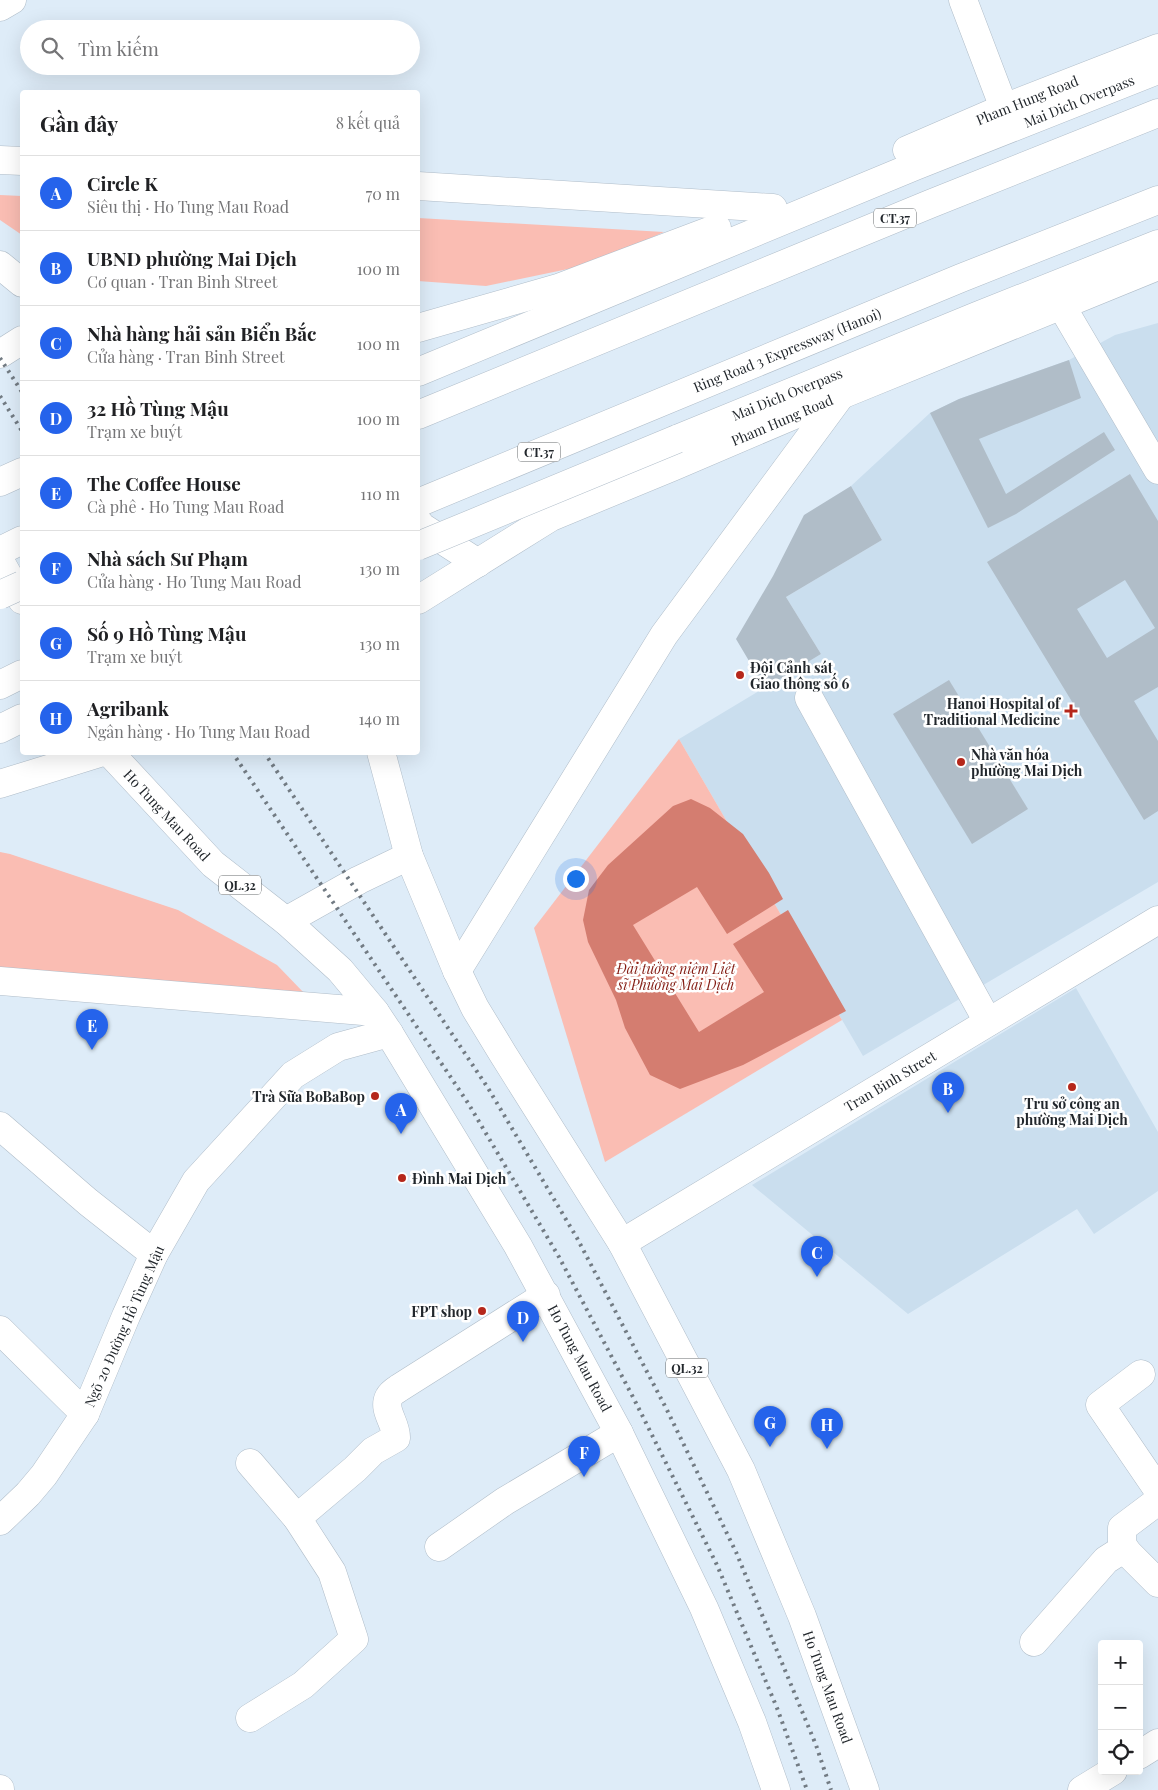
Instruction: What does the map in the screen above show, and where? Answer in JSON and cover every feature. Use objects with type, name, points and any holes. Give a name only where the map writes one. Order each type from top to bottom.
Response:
[{"type":"main road","points":[[0,6],[12,0]]},
{"type":"main road","points":[[963,0],[1004,108]]},
{"type":"main road","name":"Pham Hung Road","points":[[420,327],[558,288],[773,208],[1004,108],[1158,48]]},
{"type":"main road","name":"Mai Dich Overpass","points":[[420,371],[915,166],[1158,70]]},
{"type":"main road","name":"CT.37","points":[[420,414],[930,204],[1158,113]]},
{"type":"main road","points":[[0,160],[20,161]]},
{"type":"main road","points":[[420,186],[773,208]]},
{"type":"main road","name":"Ring Road 3 Expressway (Hanoi)","points":[[420,501],[961,278],[1158,200]]},
{"type":"main road","name":"Mai Dich Overpass","points":[[420,545],[977,316],[1158,244]]},
{"type":"main road","points":[[0,265],[20,281]]},
{"type":"main road","name":"Pham Hung Road","points":[[420,599],[551,517],[841,395],[1158,266]]},
{"type":"main road","points":[[1061,305],[1158,470]]},
{"type":"main road","points":[[0,354],[20,341]]},
{"type":"main road","points":[[457,972],[664,635],[841,395]]},
{"type":"main road","points":[[0,482],[20,473]]},
{"type":"main road","points":[[420,524],[478,563]]},
{"type":"main road","points":[[0,551],[20,541]]},
{"type":"main road","points":[[0,561],[20,596]]},
{"type":"main road","points":[[0,595],[20,586]]},
{"type":"main road","points":[[0,685],[20,675]]},
{"type":"main road","points":[[809,698],[988,1022]]},
{"type":"main road","points":[[0,729],[20,719]]},
{"type":"main road","points":[[0,784],[93,755]]},
{"type":"main road","name":"Ho Tung Mau Road","points":[[112,755],[213,864],[286,921],[340,970],[382,1023],[518,1246],[620,1433],[704,1608],[752,1722],[776,1790]]},
{"type":"main road","name":"Ho Tung Mau Road","points":[[382,755],[409,856],[457,972],[493,1038],[622,1243],[741,1470],[802,1616],[865,1790]]},
{"type":"main road","points":[[286,921],[359,880],[409,856]]},
{"type":"main road","name":"Tran Binh Street","points":[[622,1243],[1158,920]]},
{"type":"main road","points":[[0,981],[382,1023]]},
{"type":"main road","name":"Ngõ 20 Đường Hồ Tùng Mậu","points":[[5,1508],[44,1475],[85,1414],[154,1254],[196,1181],[293,1075],[382,1023]]},
{"type":"main road","points":[[0,1126],[88,1202],[154,1254]]},
{"type":"main road","points":[[297,1518],[355,1469],[373,1451],[396,1438],[396,1432],[387,1408],[389,1397],[399,1388],[546,1295]]},
{"type":"main road","points":[[0,1330],[85,1414]]},
{"type":"main road","points":[[1141,1374],[1100,1405],[1158,1490]]},
{"type":"main road","points":[[439,1547],[505,1501],[620,1433]]},
{"type":"main road","points":[[250,1463],[297,1518],[332,1572],[354,1639],[303,1685],[250,1718]]},
{"type":"main road","points":[[1158,1501],[1122,1528],[1122,1544],[1127,1552],[1158,1583]]},
{"type":"main road","points":[[1034,1642],[1106,1560],[1117,1553],[1127,1552]]},
{"type":"main road","points":[[1143,1752],[1158,1743]]},
{"type":"main road","points":[[1082,1790],[1106,1775]]},
{"type":"shaded area","points":[[1158,323],[1158,882],[863,1056],[679,739],[821,654],[786,597],[882,540],[851,486],[930,413],[959,399],[1069,360],[1115,335]]},
{"type":"shaded area","points":[[691,799],[710,808],[743,834],[769,873],[783,899],[727,934],[697,887],[633,925],[699,1032],[764,992],[733,944],[788,910],[846,1011],[743,1065],[680,1089],[650,1075],[625,1028],[616,1000],[588,942],[583,920],[589,890],[608,865],[673,806]]},
{"type":"shaded area","points":[[1076,988],[1158,1132],[1158,1191],[1094,1234],[1077,1209],[908,1314],[752,1185]]},
{"type":"green space","points":[[0,195],[20,196],[20,234],[0,220]]},
{"type":"green space","points":[[420,218],[664,232],[592,264],[486,286],[420,281]]},
{"type":"green space","name":"Đài tưởng niệm Liệt sĩ Phường Mai Dịch","points":[[679,739],[842,1020],[605,1162],[534,928]]},
{"type":"green space","points":[[0,852],[178,910],[277,965],[306,995],[0,969]]},
{"type":"building","points":[[1069,360],[1081,398],[979,439],[1006,494],[1104,432],[1115,450],[1016,514],[988,528],[930,413],[959,399]]},
{"type":"building","points":[[1130,474],[1158,521],[1158,687],[1134,701],[1158,741],[1158,811],[1144,820],[987,562]],"holes":[[[1125,580],[1155,628],[1107,658],[1077,609]]]},
{"type":"building","points":[[851,486],[882,540],[786,597],[821,654],[765,688],[736,639],[773,576],[804,515]]},
{"type":"building","name":"Nhà văn hóa phường Mai Dịch","points":[[949,680],[1028,809],[972,844],[893,714]]},
{"type":"railway","points":[[0,358],[20,389]]},
{"type":"railway","points":[[0,396],[20,428]]},
{"type":"railway","points":[[234,755],[468,1103],[559,1257],[634,1399],[717,1565],[777,1708],[807,1790]]},
{"type":"railway","points":[[266,755],[488,1088],[577,1238],[667,1410],[736,1552],[816,1745],[831,1790]]},
{"type":"place","name":"Đội Cảnh sát Giao thông số 6","points":[[740,675]]},
{"type":"place","name":"Hanoi Hospital of Traditional Medicine","points":[[1071,711]]},
{"type":"place","name":"Nhà văn hóa phường Mai Dịch","points":[[961,762]]},
{"type":"place","name":"The Coffee House","points":[[92,1050]]},
{"type":"place","name":"Trụ sở công an phường Mai Dịch","points":[[1072,1087]]},
{"type":"place","name":"Trà Sữa BoBaBop","points":[[375,1096]]},
{"type":"place","name":"UBND phường Mai Dịch","points":[[948,1113]]},
{"type":"place","name":"Circle K","points":[[401,1134]]},
{"type":"place","name":"Đình Mai Dịch","points":[[402,1178]]},
{"type":"place","name":"Nhà hàng hải sản Biển Bắc","points":[[817,1277]]},
{"type":"place","name":"FPT shop","points":[[482,1311]]},
{"type":"place","name":"32 Hồ Tùng Mậu","points":[[523,1342]]},
{"type":"place","name":"Số 9 Hồ Tùng Mậu","points":[[770,1447]]},
{"type":"place","name":"Agribank","points":[[827,1449]]},
{"type":"place","name":"Nhà sách Sư Phạm","points":[[584,1477]]}]
